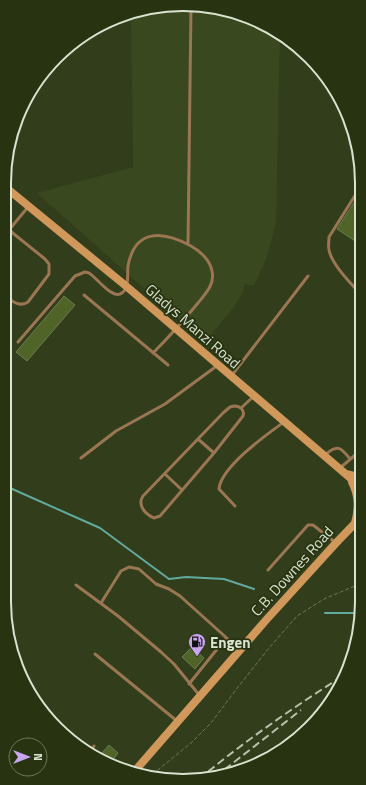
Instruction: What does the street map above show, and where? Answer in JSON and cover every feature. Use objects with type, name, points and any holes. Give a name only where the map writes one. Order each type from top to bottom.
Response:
[{"type":"main road","name":"Gladys Manzi Road","points":[[11,192],[126,286],[355,483]]},
{"type":"main road","points":[[341,471],[355,476]]},
{"type":"main road","points":[[351,480],[355,489]]},
{"type":"main road","name":"C.B. Downes Road","points":[[138,768],[336,543],[355,526]]},
{"type":"lane","points":[[188,244],[191,11]]},
{"type":"lane","points":[[355,194],[330,237],[329,250],[336,265],[355,288]]},
{"type":"lane","points":[[11,228],[28,207]]},
{"type":"lane","points":[[11,232],[45,259],[49,268],[46,278],[28,302],[24,305],[18,304],[11,300]]},
{"type":"lane","points":[[18,342],[75,276],[85,272],[92,274],[107,290],[116,295],[121,294],[126,286],[130,259],[136,245],[140,240],[149,236],[162,236],[178,239],[202,254],[209,263],[213,273],[213,282],[203,297],[176,329],[153,353]]},
{"type":"lane","points":[[230,376],[308,276]]},
{"type":"lane","points":[[84,295],[168,365]]},
{"type":"lane","points":[[81,458],[116,431],[165,404],[218,365]]},
{"type":"lane","points":[[241,408],[254,396]]},
{"type":"lane","points":[[234,406],[241,408],[244,414],[242,419],[158,518],[152,517],[146,513],[140,505],[141,499],[223,413],[230,407],[234,406]]},
{"type":"lane","points":[[235,506],[220,489],[220,482],[240,456],[260,439],[284,422]]},
{"type":"lane","points":[[198,439],[214,453]]},
{"type":"lane","points":[[324,456],[333,449],[339,448],[345,452],[350,459]]},
{"type":"lane","points":[[341,471],[350,459],[355,455]]},
{"type":"lane","points":[[165,474],[182,490]]},
{"type":"lane","points":[[268,570],[308,525],[313,525],[336,543]]},
{"type":"lane","points":[[100,603],[121,571],[129,567],[135,567],[156,584],[169,589],[180,596],[240,651]]},
{"type":"lane","points":[[76,585],[174,664],[200,696]]},
{"type":"lane","points":[[189,684],[226,638]]},
{"type":"lane","points":[[95,654],[178,721]]},
{"type":"path","points":[[155,772],[191,743],[211,723],[269,648],[297,616],[324,598],[355,586]]},
{"type":"shaded area","points":[[161,12],[205,12],[228,17],[249,24],[280,41],[276,223],[267,257],[254,286],[245,284],[242,294],[232,310],[204,342],[37,193],[133,167],[131,19]]},
{"type":"building","points":[[355,201],[355,241],[337,229]]},
{"type":"building","points":[[64,296],[75,305],[27,361],[16,352]]},
{"type":"building","points":[[192,647],[204,658],[195,669],[182,657]]},
{"type":"building","points":[[109,745],[118,753],[113,759],[102,753]]},
{"type":"waterway","points":[[11,488],[100,528],[169,579],[186,577],[224,579],[254,589]]},
{"type":"waterway","points":[[325,613],[355,613]]},
{"type":"railway","points":[[207,773],[271,724],[336,681]]},
{"type":"railway","points":[[226,769],[301,710]]},
{"type":"place","name":"Engen","points":[[197,657]]}]
